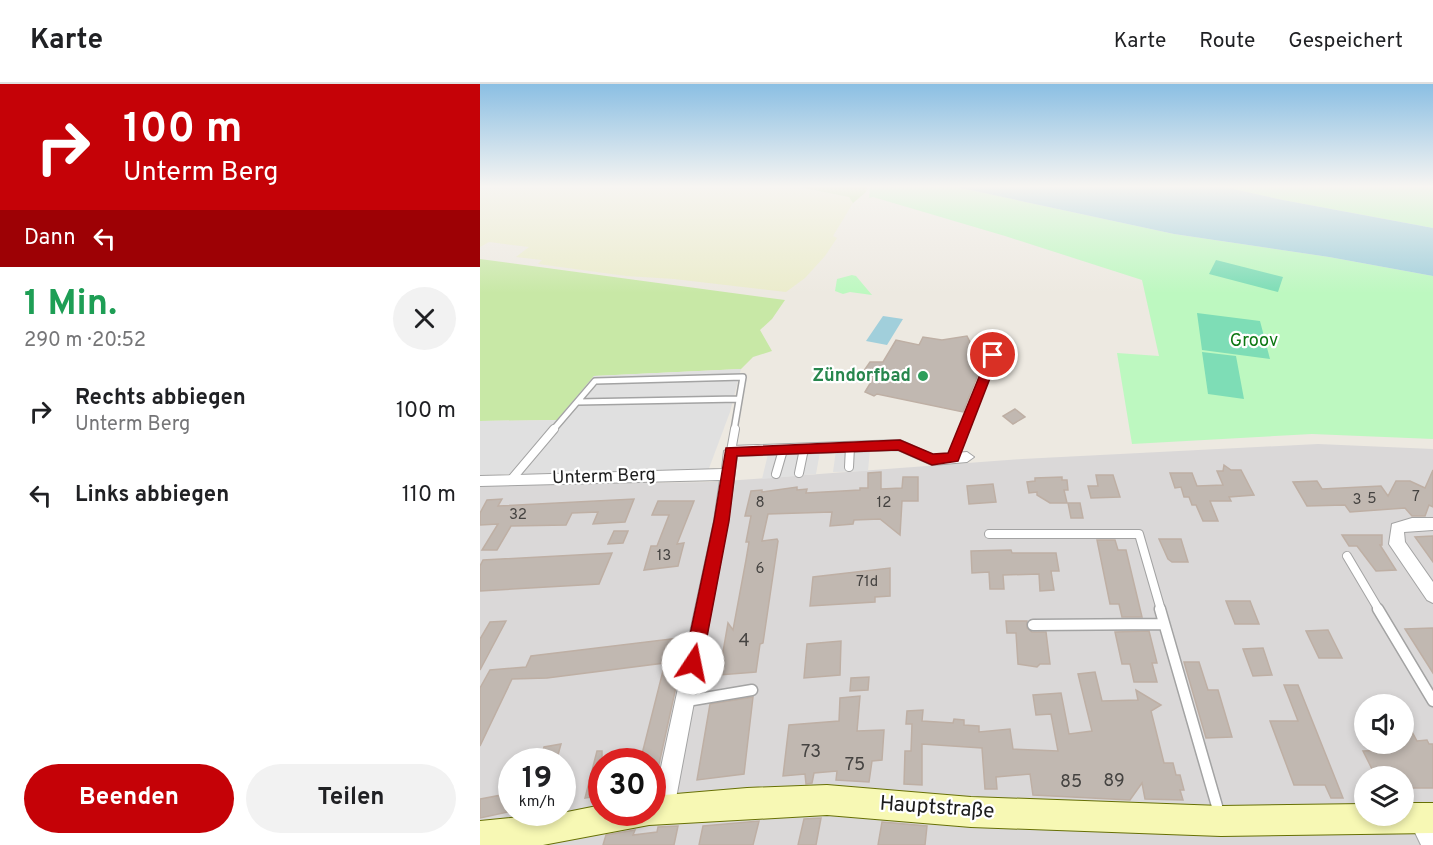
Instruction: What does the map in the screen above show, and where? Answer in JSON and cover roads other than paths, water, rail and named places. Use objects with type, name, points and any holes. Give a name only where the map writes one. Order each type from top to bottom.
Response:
[{"type":"main road","name":"Hauptstraße","points":[[666,810],[827,800],[971,812],[1221,821],[1426,818]]},
{"type":"main road","name":"Hauptstraße","points":[[480,837],[552,836],[592,826]]},
{"type":"street","points":[[666,765],[685,702],[722,521],[731,451],[900,445],[932,460],[960,457]]},
{"type":"street","name":"Unterm Berg","points":[[480,481],[728,474]]},
{"type":"street","points":[[1433,524],[1412,524],[1397,528],[1398,543],[1433,595]]},
{"type":"street","points":[[1426,818],[1432,845]]},
{"type":"lane","points":[[960,457],[993,355]]},
{"type":"lane","points":[[511,480],[595,381],[743,377],[731,451]]},
{"type":"lane","points":[[577,402],[739,399]]},
{"type":"lane","points":[[849,467],[850,447]]},
{"type":"lane","points":[[799,473],[804,449]]},
{"type":"lane","points":[[776,474],[783,450]]},
{"type":"lane","points":[[989,534],[1139,534],[1221,821]]},
{"type":"lane","points":[[1347,556],[1433,701]]},
{"type":"lane","points":[[1033,625],[1164,624]]},
{"type":"lane","points":[[685,702],[752,690]]},
{"type":"water","points":[[1121,223],[1404,223],[1433,228],[1433,276],[1329,257],[1174,234]]},
{"type":"water","points":[[883,316],[903,319],[887,345],[866,341]]},
{"type":"place","name":"Zündorfbad","points":[[923,376]]},
{"type":"park label","name":"Groov","points":[[1254,341]]}]
